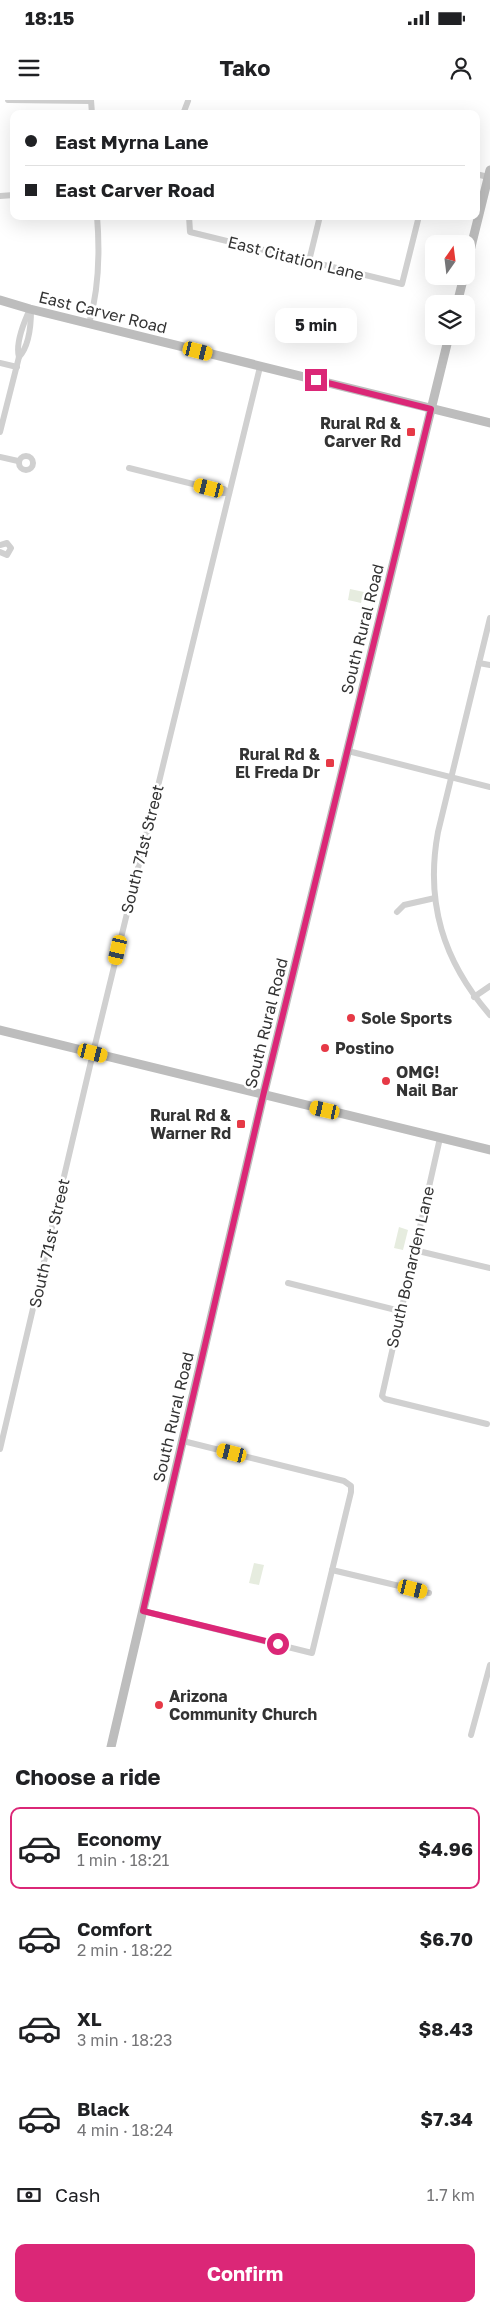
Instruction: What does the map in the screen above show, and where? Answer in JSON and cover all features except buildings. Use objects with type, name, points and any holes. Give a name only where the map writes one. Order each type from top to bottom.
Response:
[{"type":"main road","points":[[480,210],[489,173]]},
{"type":"main road","points":[[474,235],[478,220]]},
{"type":"main road","name":"East Carver Road","points":[[0,300],[260,367],[490,423]]},
{"type":"main road","name":"South Rural Road","points":[[111,1747],[263,1096],[447,345]]},
{"type":"main road","points":[[0,1030],[263,1096],[490,1150]]},
{"type":"street","points":[[8,100],[91,100]]},
{"type":"street","points":[[185,110],[188,102]]},
{"type":"street","points":[[89,324],[96,290],[99,247],[98,220]]},
{"type":"street","name":"East Citation Lane","points":[[189,220],[190,232],[402,284],[417,220]]},
{"type":"street","points":[[309,261],[319,220]]},
{"type":"street","points":[[0,432],[17,368],[19,344],[30,309]]},
{"type":"street","points":[[0,363],[17,368]]},
{"type":"street","name":"South 71st Street","points":[[0,1449],[93,1053],[260,367]]},
{"type":"street","points":[[0,457],[18,461]]},
{"type":"street","points":[[128,468],[209,488],[217,493],[228,493]]},
{"type":"street","points":[[0,545],[7,542],[11,548],[7,554],[0,552]]},
{"type":"street","points":[[490,618],[434,851],[435,898],[439,925],[451,957],[474,997],[490,1015]]},
{"type":"street","points":[[480,663],[490,666]]},
{"type":"street","points":[[348,751],[490,787]]},
{"type":"street","points":[[397,912],[404,905],[435,898]]},
{"type":"street","points":[[474,997],[490,986]]},
{"type":"street","name":"South Bonarden Lane","points":[[440,1138],[382,1396],[385,1399],[488,1424]]},
{"type":"street","points":[[414,1250],[490,1268]]},
{"type":"street","points":[[288,1283],[400,1311]]},
{"type":"street","points":[[143,1611],[312,1652],[351,1492],[350,1486],[344,1481],[183,1441]]},
{"type":"street","points":[[332,1570],[430,1593]]},
{"type":"street","points":[[472,1734],[488,1681],[490,1665]]},
{"type":"shaded area","points":[[350,589],[364,592],[361,603],[348,600]]},
{"type":"shaded area","points":[[399,1227],[408,1230],[403,1250],[394,1248]]},
{"type":"shaded area","points":[[254,1563],[264,1565],[259,1585],[249,1583]]},
{"type":"place","name":"Rural Rd & Carver Rd","points":[[411,432]]},
{"type":"place","name":"Rural Rd & El Freda Dr","points":[[330,763]]},
{"type":"place","name":"Sole Sports","points":[[351,1018]]},
{"type":"place","name":"Postino","points":[[325,1048]]},
{"type":"place","name":"OMG! Nail Bar","points":[[386,1081]]},
{"type":"place","name":"Rural Rd & Warner Rd","points":[[241,1124]]},
{"type":"place","name":"Arizona Community Church","points":[[159,1705]]},
{"type":"route","points":[[278,1644],[143,1611],[263,1096],[431,409],[316,380]]}]
